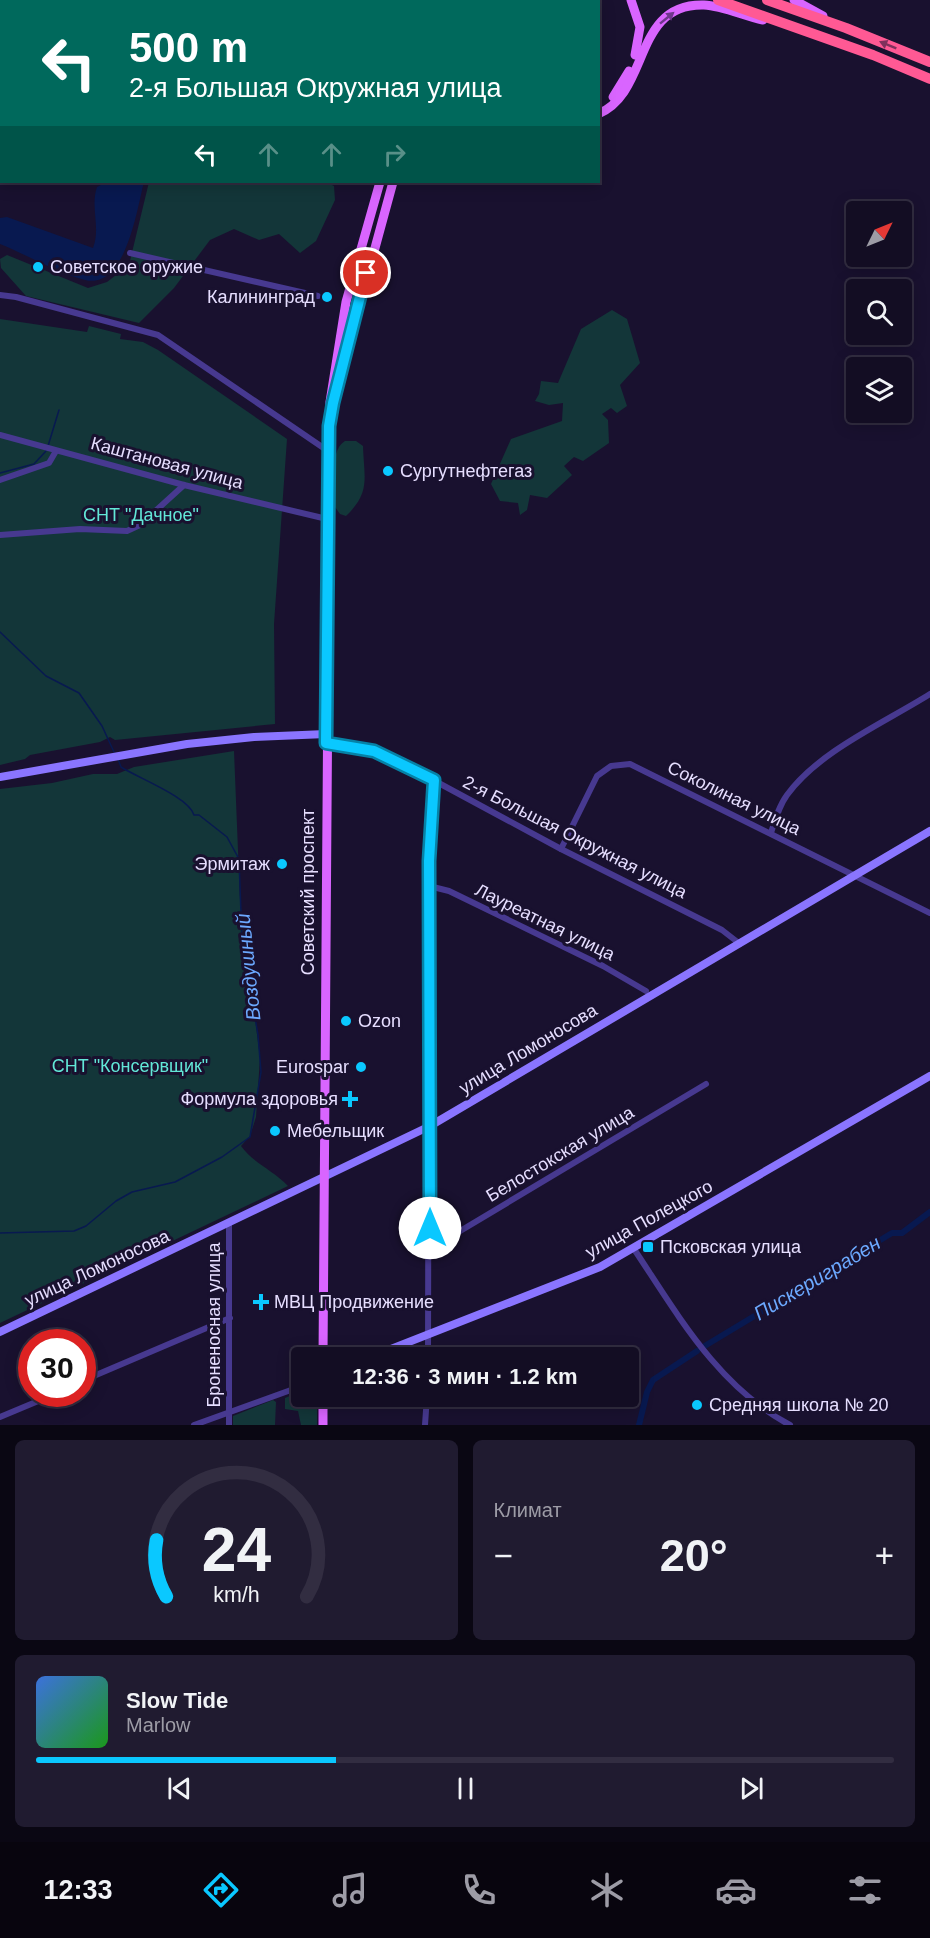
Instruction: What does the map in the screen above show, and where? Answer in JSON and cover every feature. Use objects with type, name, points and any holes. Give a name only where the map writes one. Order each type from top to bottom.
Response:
[{"type":"highway","points":[[718,0],[809,31],[930,79]]},
{"type":"highway","points":[[767,0],[846,28],[930,62]]},
{"type":"main road","points":[[600,107],[620,88],[639,43],[639,20],[631,0]]},
{"type":"main road","points":[[794,0],[846,28]]},
{"type":"main road","points":[[600,113],[612,106],[627,89],[653,31],[678,10],[706,5],[809,31]]},
{"type":"main road","points":[[362,238],[373,183]]},
{"type":"main road","name":"Советский проспект","points":[[323,1347],[329,426],[332,378],[341,325],[362,238],[380,183]]},
{"type":"main road","name":"Советский проспект","points":[[329,426],[334,395],[393,183]]},
{"type":"main road","points":[[386,206],[398,183]]},
{"type":"main road","points":[[323,1407],[323,1425]]},
{"type":"street","points":[[130,253],[318,296]]},
{"type":"street","points":[[0,296],[16,297],[158,335],[328,452]]},
{"type":"street","name":"Каштановая улица","points":[[0,435],[327,519]]},
{"type":"street","points":[[0,480],[49,463],[56,451]]},
{"type":"street","points":[[0,535],[80,529],[127,531],[140,525],[184,484]]},
{"type":"street","points":[[771,833],[786,795],[810,770],[930,694]]},
{"type":"street","points":[[0,777],[187,744],[254,737],[326,738]]},
{"type":"street","name":"2-я Большая Окружная улица","points":[[326,738],[374,751],[434,780],[561,849],[722,930],[740,944]]},
{"type":"street","name":"Соколиная улица","points":[[561,849],[597,776],[611,766],[630,764],[930,914]]},
{"type":"street","points":[[428,1347],[429,886],[434,780]]},
{"type":"street","name":"улица Ломоносова","points":[[0,1332],[430,1126],[930,831]]},
{"type":"street","name":"Лауреатная улица","points":[[429,886],[448,891],[603,966],[646,991]]},
{"type":"street","name":"улица Полецкого","points":[[396,1347],[600,1267],[930,1076]]},
{"type":"street","name":"Белостокская улица","points":[[430,1249],[706,1084]]},
{"type":"street","name":"Броненосная улица","points":[[229,1224],[229,1425]]},
{"type":"street","points":[[634,1249],[706,1356],[763,1408],[790,1425]]},
{"type":"street","points":[[96,1375],[230,1318]]},
{"type":"street","points":[[194,1425],[291,1390]]},
{"type":"street","points":[[0,1417],[23,1407]]},
{"type":"street","points":[[425,1425],[426,1407]]},
{"type":"green space","points":[[149,183],[328,183],[334,186],[335,200],[316,241],[300,253],[279,234],[259,240],[234,229],[210,240],[174,288],[139,323],[26,296],[1,268],[0,259],[7,255],[88,288],[107,282],[129,265]]},
{"type":"green space","points":[[612,310],[627,319],[640,363],[620,385],[627,406],[617,413],[611,408],[602,414],[608,420],[609,443],[583,461],[574,457],[564,466],[572,475],[547,498],[530,495],[527,510],[520,515],[518,503],[500,501],[491,484],[511,439],[562,421],[563,403],[549,405],[535,401],[539,394],[541,381],[558,383],[581,329]]},
{"type":"green space","name":"СНТ \"Дачное\"","points":[[0,319],[87,332],[89,326],[121,334],[120,339],[143,342],[287,439],[274,624],[275,724],[115,740],[110,737],[100,742],[30,755],[25,759],[0,765]]},
{"type":"green space","points":[[345,441],[356,441],[363,446],[365,476],[363,492],[346,516],[340,514],[335,507],[334,481],[336,453]]},
{"type":"green space","name":"СНТ \"Консервщик\"","points":[[234,751],[240,900],[260,1058],[256,1117],[250,1136],[241,1146],[252,1158],[288,1186],[0,1323],[0,789],[52,783],[93,774],[117,774],[134,767]]},
{"type":"green space","points":[[291,1395],[291,1407],[317,1407],[317,1425],[301,1425],[298,1411],[285,1409],[285,1398]]},
{"type":"green space","points":[[273,1400],[276,1402],[275,1425],[233,1425],[233,1416]]},
{"type":"shaded area","points":[[105,183],[144,183],[127,245],[111,273],[99,280],[85,280],[54,269],[0,244],[0,218],[7,217],[93,248],[96,233],[95,195],[97,187]]},
{"type":"waterway","name":"Воздушный","points":[[48,446],[59,410]]},
{"type":"waterway","name":"Воздушный","points":[[0,473],[34,464],[46,451]]},
{"type":"waterway","name":"Воздушный","points":[[0,632],[46,676],[79,693],[102,726],[114,752]]},
{"type":"waterway","name":"Воздушный","points":[[0,1233],[74,1231],[86,1226],[116,1201],[132,1192],[175,1182],[222,1157],[250,1137],[261,1072],[258,1035],[242,940],[239,859],[227,837],[199,815],[194,815],[183,801],[121,767],[118,759]]},
{"type":"waterway","name":"Пискериграбен","points":[[703,1347],[892,1233],[902,1233],[930,1212]]},
{"type":"waterway","name":"Пискериграбен","points":[[639,1425],[647,1392],[653,1380],[697,1351]]},
{"type":"place","name":"Советское оружие","points":[[38,267]]},
{"type":"place","name":"Калининград","points":[[327,297]]},
{"type":"place","name":"Сургутнефтегаз","points":[[388,471]]},
{"type":"place","name":"Эрмитаж","points":[[282,864]]},
{"type":"place","name":"Ozon","points":[[346,1021]]},
{"type":"place","name":"Eurospar","points":[[361,1067]]},
{"type":"place","name":"Формула здоровья","points":[[350,1099]]},
{"type":"place","name":"Мебельщик","points":[[275,1131]]},
{"type":"place","name":"Псковская улица","points":[[648,1247]]},
{"type":"place","name":"МВЦ Продвижение","points":[[261,1302]]},
{"type":"place","name":"Средняя школа № 20","points":[[697,1405]]},
{"type":"route","points":[[366,273],[329,426],[327,519],[329,625],[326,743],[337,743],[374,751],[434,780],[429,861],[430,1228]]}]
